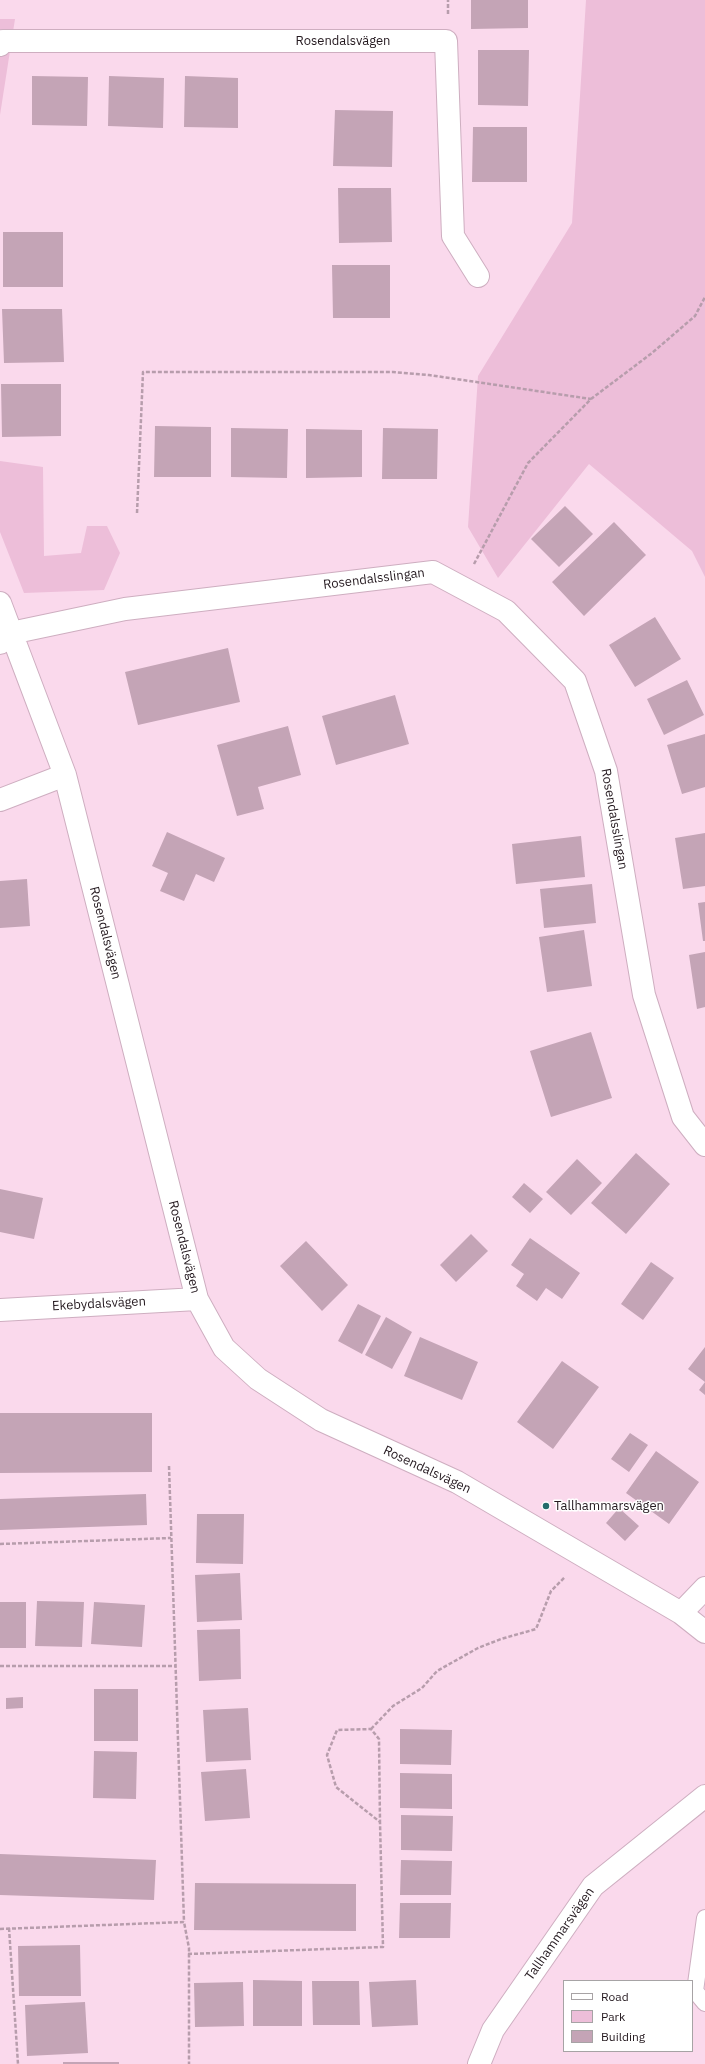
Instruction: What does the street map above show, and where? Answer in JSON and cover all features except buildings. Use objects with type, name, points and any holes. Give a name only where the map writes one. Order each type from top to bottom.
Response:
[{"type":"street","name":"Rosendalsvägen","points":[[0,45],[3,41],[446,41],[453,236],[478,276]]},
{"type":"street","name":"Rosendalsslingan","points":[[5,638],[125,609],[433,572],[506,611],[575,681],[606,771],[644,995],[683,1117],[705,1145]]},
{"type":"street","name":"Rosendalsvägen","points":[[0,603],[5,638],[65,775],[197,1299],[224,1348],[258,1379],[321,1420],[457,1482],[681,1613],[705,1632]]},
{"type":"street","points":[[0,800],[65,775]]},
{"type":"street","name":"Ekebydalsvägen","points":[[0,1310],[197,1299]]},
{"type":"street","points":[[681,1613],[705,1588]]},
{"type":"street","name":"Tallhammarsvägen","points":[[479,2064],[493,2030],[593,1886],[705,1796]]},
{"type":"lane","points":[[705,1918],[695,1991],[705,2003]]},
{"type":"path","points":[[461,587],[528,464],[591,399],[652,353],[695,316],[705,297]]},
{"type":"path","points":[[137,513],[143,372],[393,372],[429,375],[591,399]]},
{"type":"path","points":[[169,1466],[184,1922],[188,1954],[189,2064]]},
{"type":"path","points":[[0,1544],[171,1538]]},
{"type":"path","points":[[380,1822],[336,1787],[327,1755],[338,1730],[371,1729],[392,1706],[422,1688],[437,1671],[478,1648],[501,1639],[536,1629],[551,1590],[586,1557]]},
{"type":"path","points":[[0,1666],[175,1666]]},
{"type":"path","points":[[188,1954],[383,1946],[379,1739],[371,1729]]},
{"type":"path","points":[[0,1929],[184,1922]]},
{"type":"path","points":[[9,1928],[18,2064]]},
{"type":"green space","points":[[586,0],[705,0],[705,577],[692,551],[589,464],[498,578],[468,527],[478,376],[572,223]]},
{"type":"green space","points":[[0,19],[15,19],[0,115]]},
{"type":"green space","points":[[0,461],[43,467],[44,556],[81,553],[87,526],[107,526],[120,553],[104,590],[24,593],[0,532]]},
{"type":"place","name":"Tallhammarsvägen","points":[[546,1506]]}]
